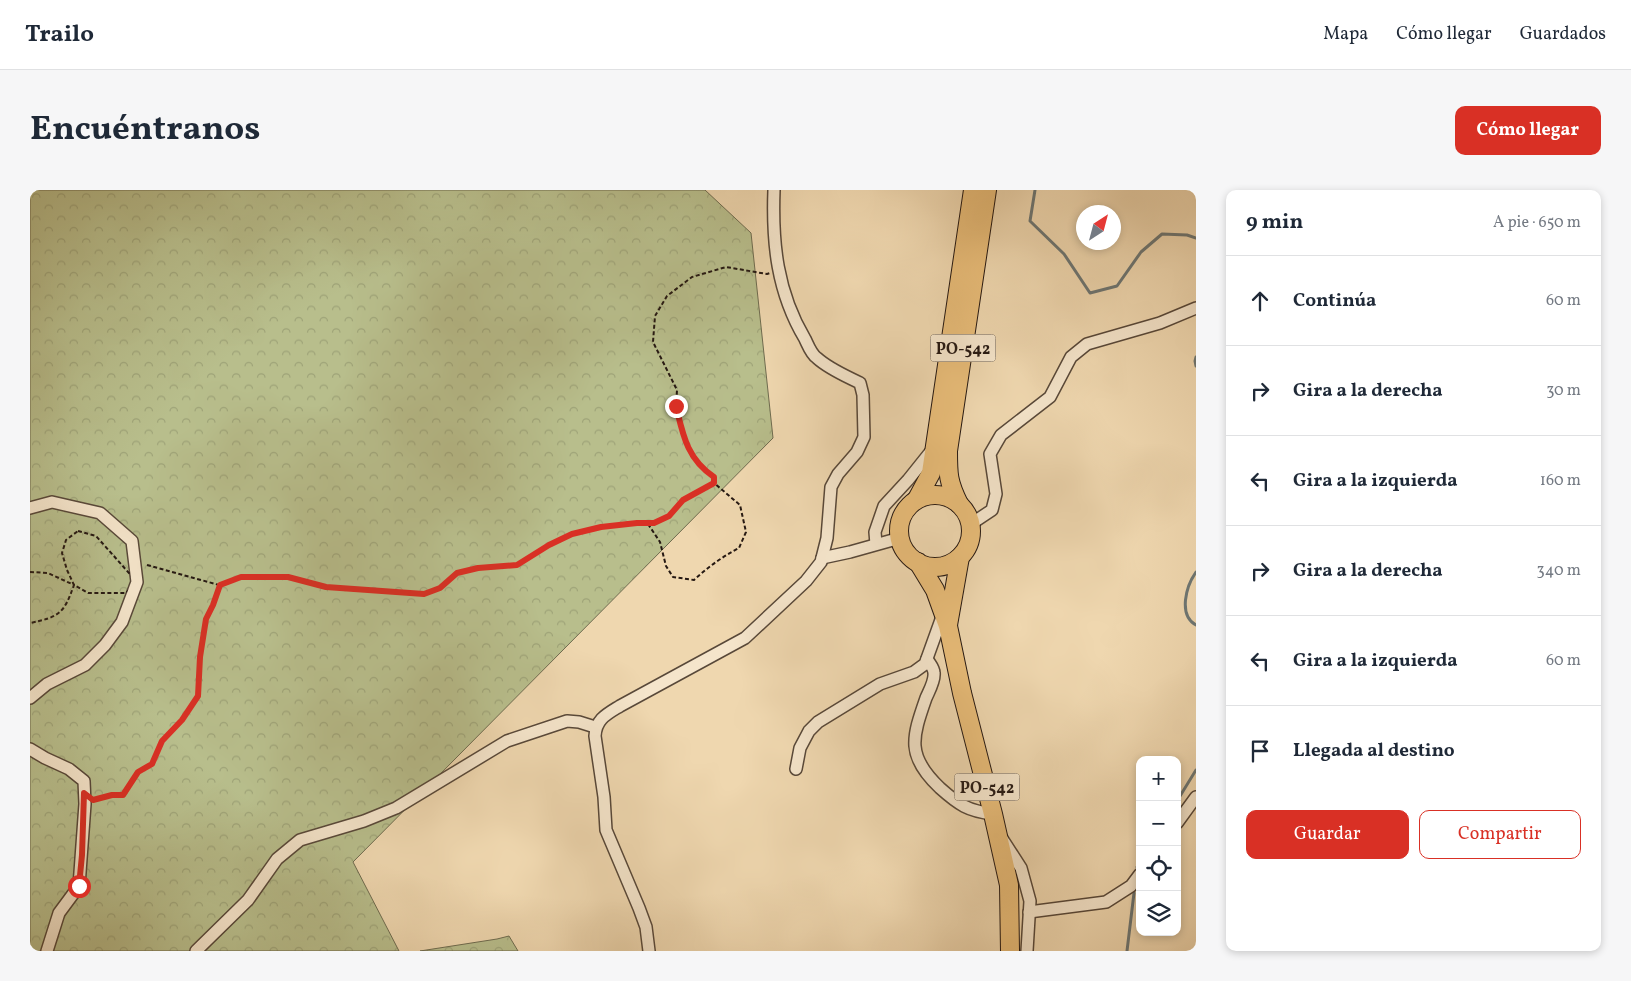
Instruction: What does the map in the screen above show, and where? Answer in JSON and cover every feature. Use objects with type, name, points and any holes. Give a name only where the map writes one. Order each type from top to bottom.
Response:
[{"type":"main road","name":"PO-542","points":[[973,190],[931,473],[918,499],[910,505],[901,520],[900,538],[906,552],[918,562],[935,590],[946,620],[962,694],[998,832],[1009,885],[1010,951]]},
{"type":"main road","name":"PO-542","points":[[946,620],[960,558],[967,548],[971,536],[971,524],[967,513],[959,504],[948,478],[948,451],[987,190]]},
{"type":"main road","points":[[918,499],[928,495],[939,495],[950,498],[959,504]]},
{"type":"main road","points":[[918,562],[932,566],[947,565],[960,558]]},
{"type":"street","points":[[649,951],[646,927],[606,830],[604,797],[595,727],[604,716],[620,706],[744,638],[806,581],[822,558],[827,538],[831,487],[838,474],[857,452],[864,437],[863,395],[860,383],[830,368],[815,357],[796,323],[782,284],[774,239],[774,190]]},
{"type":"street","points":[[971,524],[992,510],[996,494],[990,454],[1001,435],[1050,396],[1071,357],[1087,344],[1160,323],[1196,308]]},
{"type":"street","points":[[876,544],[875,532],[884,506],[934,448]]},
{"type":"street","points":[[30,508],[52,502],[100,512],[132,541],[137,582],[122,622],[105,645],[85,664],[47,684],[30,698]]},
{"type":"street","points":[[822,558],[900,538]]},
{"type":"street","points":[[796,769],[800,748],[809,731],[818,722],[880,684],[920,668],[927,660],[946,620]]},
{"type":"street","points":[[927,660],[933,667],[934,673],[915,737],[918,760],[930,778],[966,808],[975,812],[993,814]]},
{"type":"street","points":[[196,951],[248,900],[277,859],[300,840],[364,821],[396,808],[507,741],[567,721],[579,722],[595,727]]},
{"type":"street","points":[[30,748],[45,758],[69,769],[84,781],[82,855],[79,886],[59,913],[47,951]]},
{"type":"street","points":[[1181,818],[1196,797]]},
{"type":"street","points":[[998,832],[1021,868],[1030,902],[1027,951]]},
{"type":"street","points":[[1029,912],[1106,902],[1131,886],[1136,879]]},
{"type":"path","points":[[648,524],[660,542],[666,566],[673,578],[694,580],[713,564],[740,548],[746,532],[740,505],[714,483],[714,477],[692,457],[682,433],[676,406],[677,390],[652,342],[655,316],[667,296],[692,276],[726,267],[767,274],[779,268]]},
{"type":"path","points":[[135,561],[220,585],[241,577],[288,577],[326,587],[424,594],[440,588],[457,573],[478,568],[517,565],[549,545],[572,534],[601,527],[654,523],[669,516],[683,500],[714,483]]},
{"type":"path","points":[[30,572],[48,573],[74,585],[88,593],[126,593],[137,582],[96,536],[78,531],[66,540],[62,552],[74,585],[66,606],[51,619],[30,623]]},
{"type":"path","points":[[84,793],[93,800],[112,795],[123,795],[138,772],[152,764],[162,741],[182,720],[198,696],[200,657],[206,619],[220,585]]},
{"type":"green space","points":[[30,190],[705,190],[751,233],[773,438],[353,862],[399,951],[30,951]]},
{"type":"green space","points":[[509,936],[518,951],[420,951],[497,939]]},
{"type":"waterway","points":[[1035,190],[1030,221],[1064,254],[1090,293],[1117,286],[1141,252],[1162,234],[1187,235],[1196,238]]},
{"type":"waterway","points":[[1196,357],[1196,366]]},
{"type":"waterway","points":[[1196,572],[1189,585],[1185,608],[1190,620],[1196,625]]},
{"type":"waterway","points":[[1181,794],[1196,770]]},
{"type":"waterway","points":[[1127,951],[1134,893]]},
{"type":"route","points":[[79,886],[85,804],[84,793],[93,800],[112,795],[123,795],[138,772],[152,764],[162,741],[182,720],[198,696],[200,657],[206,619],[220,585],[241,577],[288,577],[326,587],[424,594],[440,588],[457,573],[478,568],[517,565],[549,545],[572,534],[601,527],[654,523],[669,516],[683,500],[714,483],[714,477],[692,457],[682,433],[676,406]]}]
